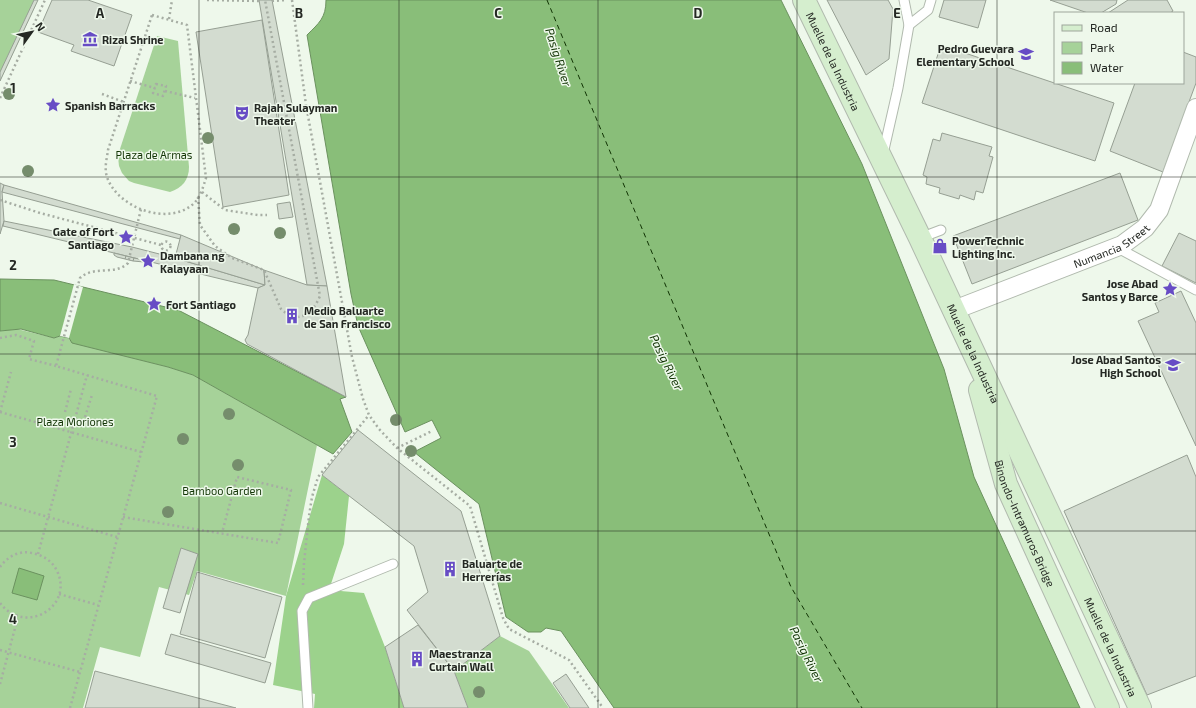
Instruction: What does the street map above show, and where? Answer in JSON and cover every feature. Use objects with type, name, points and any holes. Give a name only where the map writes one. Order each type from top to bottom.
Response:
[{"type":"street","name":"Muelle de la Industria","points":[[804,0],[920,238],[1140,708]]},
{"type":"street","name":"Numancia Street","points":[[954,310],[1122,245],[1145,228],[1158,210],[1196,108]]},
{"type":"street","name":"Binondo-Intramuros Bridge","points":[[964,331],[1006,484],[1108,708]]},
{"type":"lane","points":[[882,158],[898,88],[909,25],[904,0]]},
{"type":"lane","points":[[909,25],[928,10],[931,0]]},
{"type":"lane","points":[[920,238],[941,230]]},
{"type":"lane","points":[[1116,247],[1196,290]]},
{"type":"lane","points":[[308,708],[302,611],[309,598],[393,564]]},
{"type":"path","points":[[0,98],[46,0]]},
{"type":"path","points":[[169,19],[172,0]]},
{"type":"path","points":[[207,0],[259,1]]},
{"type":"path","points":[[198,197],[200,225],[215,246],[232,258],[264,270],[281,309],[286,313],[296,317],[301,317],[311,311],[320,296],[265,0]]},
{"type":"path","points":[[272,1],[286,0]]},
{"type":"path","points":[[292,0],[306,105],[352,357],[363,399],[369,415],[379,429],[397,448],[470,506],[505,624],[509,629],[530,641],[570,660],[603,708]]},
{"type":"path","points":[[152,15],[186,24],[206,178],[202,192],[193,205],[176,213],[158,215],[125,201],[113,190],[106,176],[105,164],[108,150],[130,81],[152,15]]},
{"type":"path","points":[[130,81],[155,88]]},
{"type":"path","points":[[156,84],[166,86],[165,91],[164,96],[153,93],[156,84]]},
{"type":"path","points":[[165,91],[195,98]]},
{"type":"path","points":[[102,94],[124,102]]},
{"type":"path","points":[[202,192],[225,210],[258,216],[267,216]]},
{"type":"path","points":[[0,200],[40,214],[161,245]]},
{"type":"path","points":[[56,366],[80,278],[85,273],[116,269],[125,266],[129,260],[141,209]]},
{"type":"path","points":[[0,338],[16,335],[34,341],[29,359],[157,396],[122,517],[70,708]]},
{"type":"path","points":[[11,372],[0,412],[141,452]]},
{"type":"path","points":[[38,554],[87,375]]},
{"type":"path","points":[[65,412],[71,389]]},
{"type":"path","points":[[85,417],[92,395]]},
{"type":"path","points":[[302,611],[304,563],[309,516],[312,497],[318,478],[369,415]]},
{"type":"path","points":[[397,448],[432,431]]},
{"type":"path","points":[[122,517],[278,543],[291,490],[237,477],[222,533]]},
{"type":"path","points":[[0,503],[117,537]]},
{"type":"path","points":[[0,567],[4,561],[11,556],[29,552],[38,554],[47,558],[54,565],[59,574],[61,584],[56,602],[43,615],[35,618],[18,617],[10,613],[0,603]]},
{"type":"path","points":[[59,594],[98,605]]},
{"type":"path","points":[[0,684],[18,617]]},
{"type":"path","points":[[0,650],[80,672]]},
{"type":"green space","points":[[0,0],[38,0],[0,81]]},
{"type":"green space","name":"Plaza de Armas","points":[[157,36],[178,41],[189,167],[188,176],[184,183],[170,192],[129,181],[122,173],[119,166],[118,157]]},
{"type":"green space","name":"Plaza Moriones","points":[[17,329],[54,338],[64,337],[73,343],[168,367],[193,375],[317,445],[286,596],[197,571],[189,595],[159,587],[140,657],[100,647],[83,708],[0,708],[0,331]]},
{"type":"green space","points":[[500,636],[529,651],[569,708],[468,708],[454,671]]},
{"type":"shaded area","points":[[322,475],[349,496],[344,544],[329,590],[364,593],[385,647],[404,708],[314,708],[315,694],[273,685],[286,596]]},
{"type":"water","name":"Pasig River","points":[[326,0],[781,0],[862,164],[944,369],[974,477],[1080,708],[614,708],[561,631],[546,628],[541,632],[528,632],[506,617],[479,504],[414,452],[441,438],[432,420],[405,432],[358,326],[351,294],[307,35],[321,20],[325,11]]},
{"type":"water","points":[[0,279],[54,280],[178,310],[346,397],[340,399],[352,432],[333,454],[193,375],[168,367],[72,343],[69,338],[60,336],[54,338],[21,329],[0,331]]},
{"type":"water","points":[[19,568],[44,576],[37,600],[12,593]]},
{"type":"pier","points":[[74,284],[83,287],[69,338],[60,336]]},
{"type":"building","points":[[34,0],[38,0],[0,81],[0,72]]},
{"type":"building","name":"Rizal Shrine","points":[[52,0],[88,0],[132,15],[114,66],[71,51],[74,45],[38,32]]},
{"type":"building","points":[[259,0],[272,0],[327,286],[307,285]]},
{"type":"building","points":[[827,0],[888,0],[893,9],[889,59],[866,75]]},
{"type":"building","points":[[944,0],[986,0],[978,28],[939,17]]},
{"type":"building","points":[[1050,0],[1117,0],[1116,4],[1103,12],[1085,12]]},
{"type":"building","points":[[1128,0],[1167,0],[1173,11],[1172,12],[1110,12]]},
{"type":"building","name":"Rajah Sulayman Theater","points":[[262,20],[289,195],[223,207],[196,32]]},
{"type":"building","points":[[941,45],[1114,103],[1095,161],[922,103]]},
{"type":"building","points":[[1184,52],[1196,57],[1196,83],[1163,172],[1110,151],[1135,84],[1184,84]]},
{"type":"building","points":[[942,133],[992,147],[989,156],[993,157],[983,193],[976,191],[974,200],[960,195],[959,199],[939,193],[940,188],[926,184],[927,177],[923,175],[933,139],[940,141]]},
{"type":"building","points":[[1120,173],[1138,220],[972,284],[953,236]]},
{"type":"building","points":[[0,183],[4,185],[2,192],[4,221],[0,234]]},
{"type":"building","points":[[4,185],[181,235],[180,239],[2,192]]},
{"type":"building","points":[[290,202],[293,217],[279,219],[277,204]]},
{"type":"building","points":[[4,221],[132,247],[175,258],[265,285],[258,288],[3,226]]},
{"type":"building","points":[[1179,233],[1196,241],[1196,283],[1162,266]]},
{"type":"building","points":[[181,235],[264,270],[265,285],[175,258]]},
{"type":"building","points":[[114,253],[126,256],[125,259],[117,257]]},
{"type":"building","points":[[126,256],[134,258],[133,261],[125,259]]},
{"type":"building","points":[[134,258],[144,260],[144,262],[133,261]]},
{"type":"building","name":"Medio Baluarte de San Francisco","points":[[264,270],[307,285],[327,286],[346,397],[247,344],[245,340],[248,335],[258,288],[265,285]]},
{"type":"building","points":[[1181,291],[1196,323],[1196,446],[1138,321],[1159,312],[1155,303]]},
{"type":"building","name":"Baluarte de Herrerías","points":[[358,430],[461,511],[500,636],[454,671],[407,610],[428,592],[414,546],[322,475]]},
{"type":"building","points":[[1187,455],[1196,477],[1196,676],[1147,695],[1064,511]]},
{"type":"building","points":[[181,548],[198,554],[180,613],[163,608]]},
{"type":"building","points":[[197,572],[282,597],[265,658],[180,634]]},
{"type":"building","name":"Maestranza Curtain Wall","points":[[418,625],[454,671],[468,708],[404,708],[385,647]]},
{"type":"building","points":[[171,634],[271,663],[265,683],[165,654]]},
{"type":"building","points":[[95,671],[236,708],[85,708]]},
{"type":"building","points":[[566,674],[589,708],[570,708],[553,683]]},
{"type":"ferry route","points":[[547,0],[791,587],[862,708]]},
{"type":"place","name":"Rizal Shrine","points":[[90,39]]},
{"type":"place","name":"Pedro Guevara Elementary School","points":[[1026,54]]},
{"type":"place","name":"Spanish Barracks","points":[[53,105]]},
{"type":"place","name":"Rajah Sulayman Theater","points":[[242,113]]},
{"type":"place","name":"Gate of Fort Santiago","points":[[126,237]]},
{"type":"place","name":"PowerTechnic Lighting Inc.","points":[[940,246]]},
{"type":"place","name":"Dambana ng Kalayaan","points":[[148,261]]},
{"type":"place","name":"Jose Abad Santos y Barce","points":[[1170,289]]},
{"type":"place","name":"Fort Santiago","points":[[154,304]]},
{"type":"place","name":"Medio Baluarte de San Francisco","points":[[292,316]]},
{"type":"place","name":"Jose Abad Santos High School","points":[[1173,365]]},
{"type":"place","name":"Baluarte de Herrerías","points":[[450,569]]},
{"type":"place","name":"Maestranza Curtain Wall","points":[[417,659]]},
{"type":"park label","name":"Bamboo Garden","points":[[222,490]]}]
